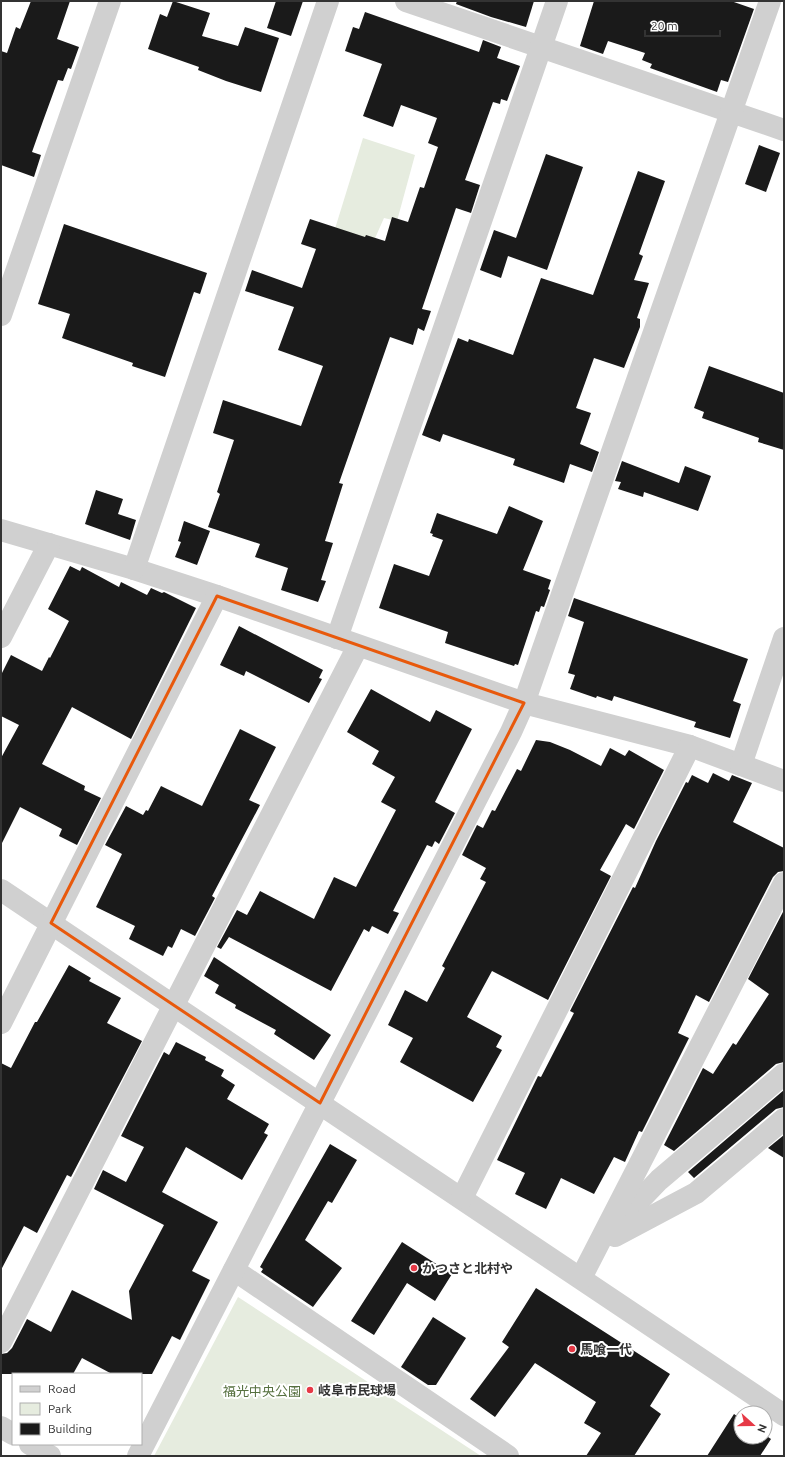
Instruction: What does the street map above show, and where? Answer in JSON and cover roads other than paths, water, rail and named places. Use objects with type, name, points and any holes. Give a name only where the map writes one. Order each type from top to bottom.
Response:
[{"type":"street","points":[[1,315],[110,1]]},
{"type":"street","points":[[134,569],[328,1]]},
{"type":"street","points":[[406,1],[784,130]]},
{"type":"street","points":[[337,638],[557,1]]},
{"type":"street","points":[[138,1456],[511,732],[524,703],[770,1]]},
{"type":"street","points":[[1,530],[134,569],[217,596],[524,703],[690,746],[784,781]]},
{"type":"street","points":[[1,637],[48,544]]},
{"type":"street","points":[[1,1023],[217,596]]},
{"type":"street","points":[[741,765],[784,638]]},
{"type":"street","points":[[1,1342],[358,646]]},
{"type":"street","points":[[462,1198],[690,746]]},
{"type":"street","points":[[581,1278],[784,883]]},
{"type":"street","points":[[1,890],[784,1415]]},
{"type":"street","points":[[598,1245],[659,1180],[784,1074]]},
{"type":"street","points":[[598,1245],[696,1193],[784,1119]]},
{"type":"street","points":[[234,1270],[508,1456]]},
{"type":"street","points":[[1,1427],[12,1433]]},
{"type":"street","points":[[32,1445],[50,1456]]},
{"type":"place","name":"かつさと北村や","points":[[414,1268]]},
{"type":"place","name":"馬喰一代","points":[[572,1349]]},
{"type":"place","name":"岐阜市民球場","points":[[310,1390]]},
{"type":"park label","name":"福光中央公園","points":[[262,1391]]}]
